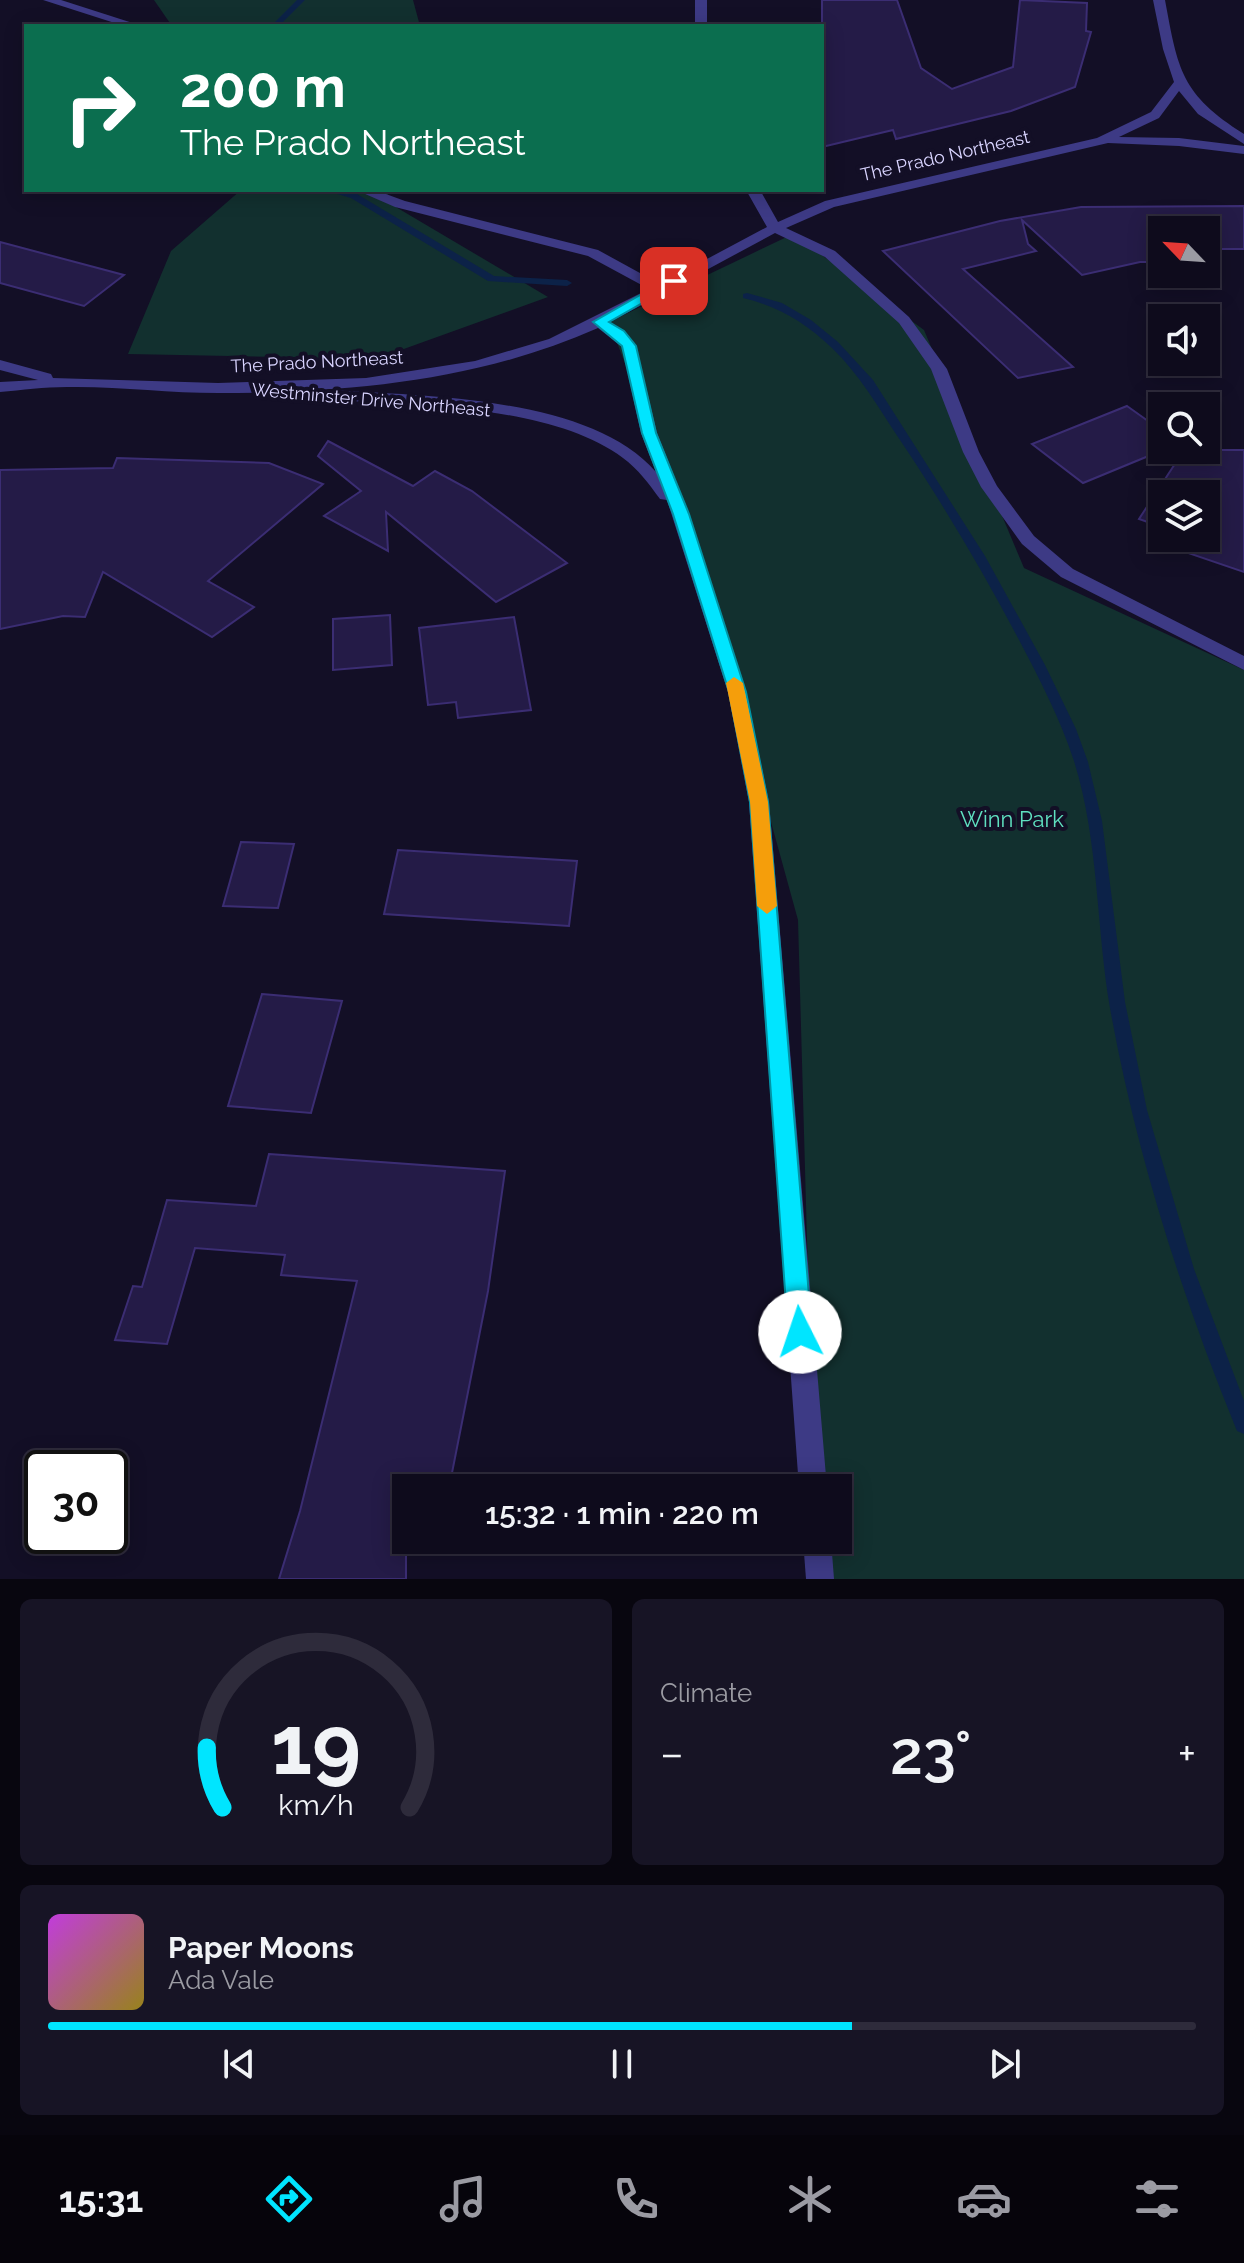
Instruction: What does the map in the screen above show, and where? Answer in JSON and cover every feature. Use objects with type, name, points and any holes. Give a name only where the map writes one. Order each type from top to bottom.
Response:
[{"type":"street","points":[[49,0],[129,24]]},
{"type":"street","points":[[701,0],[701,24]]},
{"type":"street","points":[[1159,0],[1178,85],[1208,118],[1244,140]]},
{"type":"street","name":"The Prado Northeast","points":[[0,387],[67,382],[218,388],[366,383],[429,375],[554,342],[599,322],[775,228],[837,202],[1101,141],[1155,115],[1178,85]]},
{"type":"street","name":"The Prado Northeast","points":[[1101,141],[1179,142],[1244,150]]},
{"type":"street","points":[[368,192],[400,204],[593,253],[659,289]]},
{"type":"street","points":[[754,192],[775,228],[830,254],[904,320],[939,369],[989,487],[1028,540],[1067,573],[1244,664]]},
{"type":"street","name":"Westminster Drive Northeast","points":[[599,322],[619,334],[629,346],[649,433],[681,514],[737,692],[759,802],[812,1474]]},
{"type":"street","name":"The Prado Northeast","points":[[0,365],[67,382]]},
{"type":"street","name":"Westminster Drive Northeast","points":[[218,388],[462,405],[532,416],[625,452],[645,468],[681,514]]},
{"type":"street","points":[[818,1554],[820,1579]]},
{"type":"green space","points":[[154,0],[413,0],[419,24],[171,24]]},
{"type":"green space","points":[[239,192],[390,192],[384,200],[548,297],[376,359],[128,354],[171,251]]},
{"type":"green space","name":"Winn Park","points":[[793,234],[924,330],[1024,568],[1244,670],[1244,1579],[817,1579],[816,1554],[852,1554],[852,1474],[814,1474],[798,920],[693,539],[609,322]]},
{"type":"building","points":[[822,0],[897,0],[921,68],[952,89],[1013,67],[1020,0],[1087,3],[1086,31],[1091,32],[1075,87],[1011,111],[896,139],[893,130],[824,147]]},
{"type":"building","points":[[1244,206],[1244,249],[1220,249],[1220,216],[1148,216],[1148,262],[1082,275],[1022,220],[1028,244],[1036,251],[963,269],[1073,367],[1018,378],[883,251],[1000,221],[1081,207]]},
{"type":"building","points":[[0,242],[124,275],[84,306],[0,283]]},
{"type":"building","points":[[1127,406],[1148,421],[1148,456],[1083,483],[1032,444]]},
{"type":"building","points":[[328,441],[413,486],[435,471],[472,491],[567,563],[496,602],[386,512],[388,551],[324,516],[361,491],[318,456]]},
{"type":"building","points":[[1220,450],[1244,450],[1244,572],[1185,552],[1220,552],[1220,480],[1164,480],[1175,464],[1220,464]]},
{"type":"building","points":[[117,458],[269,463],[323,484],[208,581],[254,607],[212,637],[103,572],[85,617],[63,616],[0,629],[0,470],[113,468]]},
{"type":"building","points":[[1148,505],[1148,522],[1139,519]]},
{"type":"building","points":[[390,615],[392,665],[333,670],[333,619]]},
{"type":"building","points":[[514,617],[531,710],[458,718],[456,702],[428,705],[419,628]]},
{"type":"building","points":[[241,842],[294,844],[278,908],[223,906]]},
{"type":"building","points":[[398,850],[577,861],[569,926],[384,914]]},
{"type":"building","points":[[262,994],[342,1001],[311,1113],[228,1106]]},
{"type":"building","points":[[269,1154],[505,1171],[488,1291],[452,1474],[392,1474],[392,1554],[406,1554],[406,1579],[279,1579],[300,1511],[357,1281],[281,1275],[285,1255],[195,1248],[167,1344],[115,1340],[133,1286],[142,1287],[167,1200],[256,1206]]},
{"type":"waterway","points":[[277,24],[301,0]]},
{"type":"waterway","points":[[337,192],[354,196],[492,279],[567,283]]},
{"type":"waterway","points":[[747,296],[778,305],[808,322],[834,344],[869,383],[979,556],[1062,713],[1081,762],[1095,821],[1117,1002],[1139,1110],[1168,1217],[1244,1424]]},
{"type":"slow traffic","points":[[734,683],[759,802],[767,906]]},
{"type":"route","points":[[674,281],[599,322],[619,334],[629,346],[649,433],[681,514],[737,692],[759,802],[800,1332]]}]
